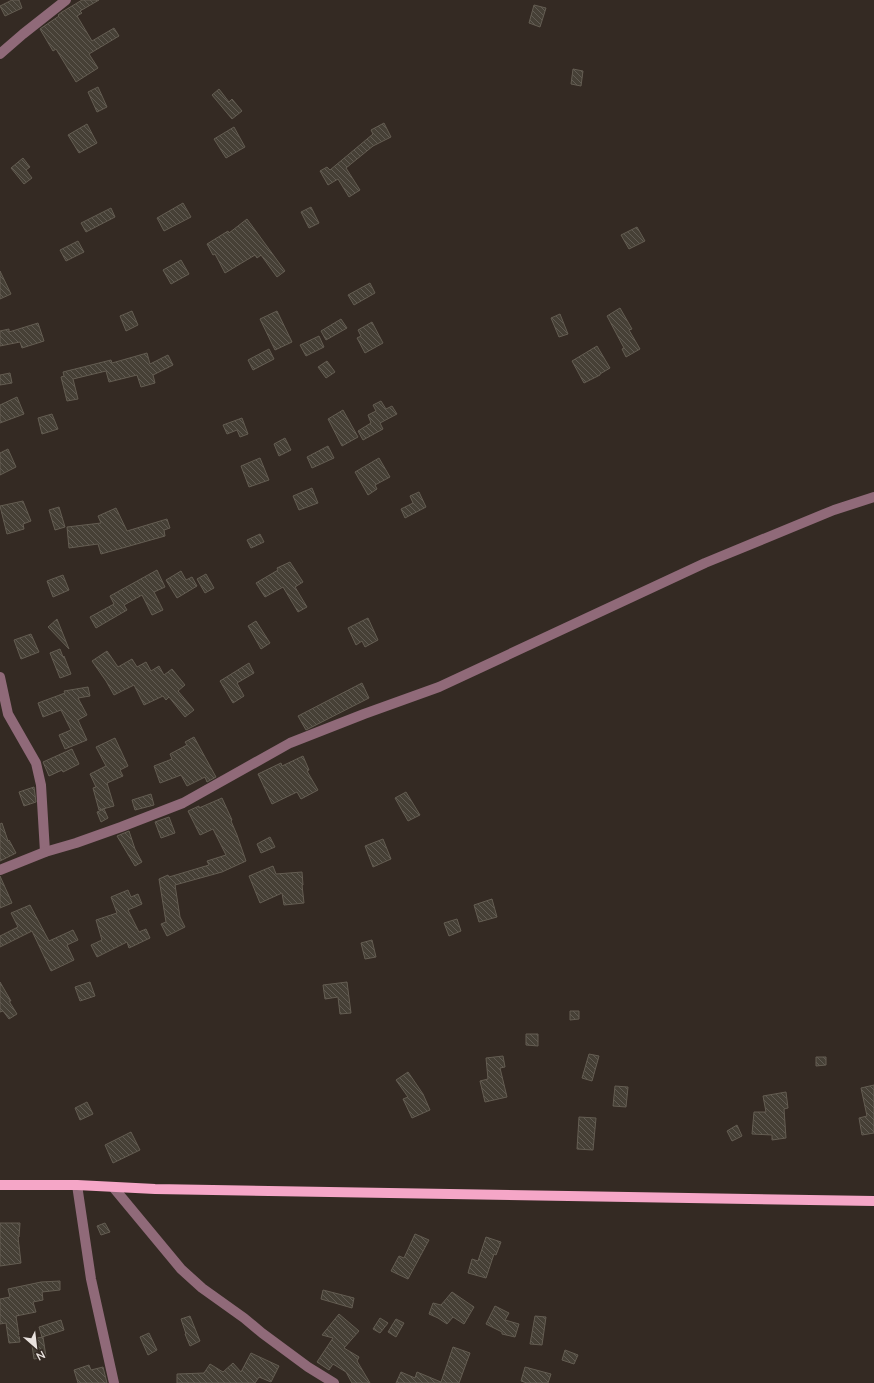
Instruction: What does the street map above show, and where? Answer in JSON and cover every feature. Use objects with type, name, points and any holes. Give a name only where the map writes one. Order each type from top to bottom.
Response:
[{"type":"main road","points":[[0,1185],[77,1185],[113,1187],[874,1201]]},
{"type":"street","points":[[0,54],[66,0]]},
{"type":"street","points":[[0,870],[45,852],[121,828],[183,803],[290,743],[439,687],[705,563],[834,510],[874,497]]},
{"type":"street","points":[[0,677],[8,714],[36,763],[41,785],[45,852]]},
{"type":"street","points":[[77,1185],[91,1279],[114,1383]]},
{"type":"street","points":[[113,1187],[180,1269],[202,1288],[244,1318],[262,1334],[334,1383]]},
{"type":"building","points":[[12,0],[19,0],[22,8],[5,16],[0,6]]},
{"type":"building","points":[[82,0],[99,0],[80,11],[82,13],[77,16],[92,41],[114,28],[119,36],[89,54],[98,68],[76,82],[56,49],[53,51],[40,29],[59,16],[58,15],[62,12]]},
{"type":"building","points":[[534,5],[546,8],[540,27],[529,23]]},
{"type":"building","points":[[573,69],[583,71],[581,86],[571,84]]},
{"type":"building","points":[[98,87],[107,107],[97,112],[88,92]]},
{"type":"building","points":[[219,89],[229,102],[232,99],[242,111],[232,119],[212,95]]},
{"type":"building","points":[[384,123],[391,137],[373,146],[346,168],[360,190],[349,197],[338,179],[328,185],[320,171],[327,167],[330,170],[373,134],[371,130]]},
{"type":"building","points":[[87,124],[97,143],[79,153],[68,135]]},
{"type":"building","points":[[234,127],[245,147],[226,158],[214,139]]},
{"type":"building","points":[[23,158],[30,167],[26,170],[32,178],[24,184],[11,168]]},
{"type":"building","points":[[183,203],[191,217],[164,231],[157,218]]},
{"type":"building","points":[[311,207],[319,223],[309,228],[301,212]]},
{"type":"building","points":[[111,208],[115,217],[86,232],[81,223]]},
{"type":"building","points":[[247,219],[285,271],[277,277],[261,255],[257,258],[255,255],[225,273],[215,254],[213,255],[207,244],[228,231],[229,233]]},
{"type":"building","points":[[637,227],[645,241],[629,249],[621,235]]},
{"type":"building","points":[[78,241],[84,252],[66,261],[60,250]]},
{"type":"building","points":[[181,260],[189,274],[171,284],[163,270]]},
{"type":"building","points":[[0,271],[11,294],[0,299]]},
{"type":"building","points":[[370,283],[375,293],[354,305],[348,295]]},
{"type":"building","points":[[620,308],[632,329],[629,330],[640,349],[626,357],[622,349],[624,348],[607,316]]},
{"type":"building","points":[[132,311],[138,325],[126,331],[120,316]]},
{"type":"building","points":[[277,311],[292,342],[275,350],[260,319]]},
{"type":"building","points":[[560,314],[568,334],[559,337],[551,318]]},
{"type":"building","points":[[341,319],[347,328],[326,340],[321,331]]},
{"type":"building","points":[[372,322],[383,343],[365,353],[357,338],[361,336],[358,330]]},
{"type":"building","points":[[38,323],[44,341],[22,348],[20,342],[0,346],[0,331],[9,329],[9,332]]},
{"type":"building","points":[[319,336],[324,347],[306,356],[300,345]]},
{"type":"building","points":[[597,346],[610,368],[584,383],[572,361]]},
{"type":"building","points":[[269,349],[274,359],[253,370],[248,360]]},
{"type":"building","points":[[147,353],[150,364],[168,355],[173,365],[153,375],[155,383],[141,387],[137,375],[109,382],[106,371],[73,379],[78,399],[67,401],[61,377],[64,376],[63,372],[111,360],[112,363]]},
{"type":"building","points":[[327,361],[335,372],[326,378],[318,367]]},
{"type":"building","points":[[10,373],[12,383],[0,385],[0,375]]},
{"type":"building","points":[[17,397],[24,414],[0,423],[0,405]]},
{"type":"building","points":[[381,401],[386,409],[392,406],[397,414],[380,423],[383,429],[363,440],[358,431],[371,423],[368,415],[376,411],[373,405]]},
{"type":"building","points":[[343,410],[358,437],[342,446],[328,419]]},
{"type":"building","points":[[52,414],[58,429],[42,434],[38,418]]},
{"type":"building","points":[[242,418],[248,434],[240,437],[237,430],[227,434],[223,425]]},
{"type":"building","points":[[285,438],[291,450],[279,456],[274,444]]},
{"type":"building","points":[[328,446],[334,458],[312,468],[307,457]]},
{"type":"building","points":[[8,449],[16,467],[0,475],[0,453]]},
{"type":"building","points":[[260,458],[269,480],[249,487],[241,466]]},
{"type":"building","points":[[379,458],[390,477],[375,485],[377,489],[368,495],[355,472]]},
{"type":"building","points":[[312,488],[318,503],[299,510],[293,496]]},
{"type":"building","points":[[419,492],[426,507],[405,518],[401,509],[413,503],[410,496]]},
{"type":"building","points":[[23,501],[31,521],[23,524],[24,529],[7,534],[0,506]]},
{"type":"building","points":[[59,507],[65,527],[55,530],[49,510]]},
{"type":"building","points":[[116,508],[127,531],[167,519],[170,528],[164,530],[165,536],[101,554],[98,544],[69,548],[67,527],[101,523],[98,516]]},
{"type":"building","points":[[260,534],[264,542],[251,548],[247,540]]},
{"type":"building","points":[[290,562],[303,582],[295,587],[307,607],[298,612],[283,587],[265,597],[256,583],[278,570],[277,568]]},
{"type":"building","points":[[157,570],[165,587],[154,592],[163,610],[152,615],[142,595],[124,605],[127,610],[96,628],[90,617],[114,604],[110,596]]},
{"type":"building","points":[[181,571],[186,580],[192,577],[197,586],[177,598],[166,580]]},
{"type":"building","points":[[206,574],[214,588],[205,593],[197,579]]},
{"type":"building","points":[[63,575],[69,590],[53,597],[47,581]]},
{"type":"building","points":[[368,618],[378,640],[365,647],[362,641],[356,645],[348,628]]},
{"type":"building","points":[[57,619],[69,649],[48,627]]},
{"type":"building","points":[[256,621],[270,643],[261,649],[248,626]]},
{"type":"building","points":[[31,634],[39,652],[21,659],[14,640]]},
{"type":"building","points":[[60,649],[71,674],[60,678],[50,653]]},
{"type":"building","points":[[107,651],[118,667],[132,659],[137,667],[146,662],[151,671],[159,666],[164,675],[172,669],[185,685],[178,691],[194,710],[185,717],[169,697],[166,700],[163,696],[144,705],[134,685],[114,695],[92,661]]},
{"type":"building","points":[[249,663],[254,673],[237,683],[244,696],[233,703],[220,681]]},
{"type":"building","points":[[362,683],[369,698],[306,730],[298,716]]},
{"type":"building","points":[[88,687],[90,696],[78,698],[87,715],[78,720],[87,740],[65,749],[59,735],[71,730],[61,710],[43,717],[38,703],[65,693],[64,691]]},
{"type":"building","points":[[194,737],[216,777],[207,782],[205,777],[187,786],[181,775],[160,783],[154,766],[172,759],[170,754],[187,745],[185,742]]},
{"type":"building","points":[[115,738],[128,766],[120,770],[123,776],[107,783],[114,806],[99,810],[93,788],[96,787],[90,774],[106,766],[96,747]]},
{"type":"building","points":[[72,749],[79,764],[63,772],[62,770],[49,776],[43,762]]},
{"type":"building","points":[[303,756],[309,770],[307,771],[318,790],[301,799],[297,792],[272,804],[258,774],[281,763],[282,766]]},
{"type":"building","points":[[34,787],[36,802],[24,806],[19,792]]},
{"type":"building","points":[[406,792],[420,815],[408,821],[395,798]]},
{"type":"building","points":[[151,794],[154,805],[135,810],[132,800]]},
{"type":"building","points":[[222,798],[232,820],[231,821],[246,861],[222,872],[175,885],[180,917],[185,927],[167,936],[161,924],[166,922],[159,879],[168,875],[169,877],[209,865],[207,861],[226,855],[213,829],[200,835],[188,811]]},
{"type":"building","points":[[104,809],[108,818],[101,822],[97,812]]},
{"type":"building","points":[[169,817],[175,833],[161,838],[155,822]]},
{"type":"building","points":[[2,823],[8,841],[9,840],[16,853],[0,861],[0,824]]},
{"type":"building","points":[[129,831],[135,849],[142,862],[135,866],[117,836]]},
{"type":"building","points":[[270,837],[275,847],[261,853],[257,844]]},
{"type":"building","points":[[383,839],[391,859],[373,867],[365,846]]},
{"type":"building","points":[[273,866],[276,874],[302,872],[304,903],[284,905],[282,893],[260,903],[249,876]]},
{"type":"building","points":[[0,876],[12,903],[0,908]]},
{"type":"building","points":[[128,890],[131,897],[138,894],[142,904],[128,910],[139,932],[146,929],[150,938],[129,948],[127,942],[97,957],[91,945],[102,940],[96,920],[117,913],[111,897]]},
{"type":"building","points":[[492,899],[497,917],[479,922],[474,905]]},
{"type":"building","points":[[30,905],[49,941],[73,930],[78,940],[67,945],[74,960],[51,971],[32,931],[0,947],[0,936],[18,927],[11,913]]},
{"type":"building","points":[[457,919],[461,931],[449,936],[444,923]]},
{"type":"building","points":[[372,940],[376,957],[365,959],[361,943]]},
{"type":"building","points":[[0,982],[17,1014],[9,1019],[3,1011],[0,1012]]},
{"type":"building","points":[[90,982],[95,996],[80,1001],[75,987]]},
{"type":"building","points":[[347,982],[351,1013],[340,1014],[338,997],[325,999],[323,985]]},
{"type":"building","points":[[570,1011],[579,1011],[579,1019],[570,1020]]},
{"type":"building","points":[[526,1034],[538,1034],[538,1046],[526,1045]]},
{"type":"building","points":[[589,1054],[599,1056],[592,1081],[582,1078]]},
{"type":"building","points":[[503,1056],[505,1067],[500,1068],[507,1097],[485,1102],[480,1081],[488,1079],[486,1058]]},
{"type":"building","points":[[816,1057],[826,1057],[826,1065],[816,1066]]},
{"type":"building","points":[[408,1072],[423,1094],[430,1110],[412,1118],[403,1099],[408,1097],[396,1080]]},
{"type":"building","points":[[874,1085],[874,1133],[862,1135],[859,1118],[867,1116],[861,1088]]},
{"type":"building","points":[[615,1086],[628,1087],[626,1107],[613,1106]]},
{"type":"building","points":[[786,1092],[788,1108],[784,1109],[786,1138],[772,1140],[772,1135],[752,1134],[754,1112],[766,1112],[763,1096]]},
{"type":"building","points":[[87,1102],[93,1114],[80,1120],[75,1108]]},
{"type":"building","points":[[579,1117],[596,1118],[593,1150],[577,1149]]},
{"type":"building","points":[[737,1125],[742,1136],[732,1141],[727,1131]]},
{"type":"building","points":[[131,1132],[140,1150],[113,1163],[105,1145]]},
{"type":"building","points":[[0,1223],[20,1223],[18,1237],[21,1263],[0,1266]]},
{"type":"building","points":[[105,1223],[110,1232],[101,1235],[97,1226]]},
{"type":"building","points":[[415,1234],[429,1240],[408,1279],[391,1271],[399,1256],[404,1258]]},
{"type":"building","points":[[486,1237],[501,1242],[496,1255],[494,1254],[486,1278],[468,1273],[472,1259],[478,1261]]},
{"type":"building","points":[[60,1281],[60,1290],[42,1292],[43,1300],[33,1302],[36,1312],[16,1316],[20,1342],[9,1343],[6,1323],[0,1324],[0,1299],[10,1297],[8,1289],[41,1282]]},
{"type":"building","points":[[323,1290],[354,1298],[352,1308],[321,1299]]},
{"type":"building","points":[[452,1292],[474,1307],[464,1324],[453,1317],[447,1324],[429,1314],[433,1303],[441,1305]]},
{"type":"building","points":[[495,1306],[509,1313],[505,1320],[519,1324],[515,1337],[502,1334],[502,1332],[486,1324]]},
{"type":"building","points":[[339,1314],[359,1331],[344,1348],[359,1357],[357,1361],[370,1383],[352,1383],[346,1372],[333,1364],[329,1370],[317,1362],[333,1338],[322,1335]]},
{"type":"building","points":[[190,1316],[200,1341],[190,1346],[181,1319]]},
{"type":"building","points":[[535,1316],[546,1317],[542,1345],[530,1344]]},
{"type":"building","points":[[380,1318],[388,1323],[380,1333],[373,1329]]},
{"type":"building","points":[[396,1319],[404,1323],[396,1337],[388,1332]]},
{"type":"building","points":[[61,1320],[64,1330],[42,1337],[39,1327]]},
{"type":"building","points":[[149,1333],[157,1350],[148,1355],[140,1337]]},
{"type":"building","points":[[43,1337],[46,1357],[34,1359],[31,1339]]},
{"type":"building","points":[[453,1347],[470,1353],[459,1383],[396,1383],[401,1372],[415,1378],[417,1372],[441,1382]]},
{"type":"building","points":[[565,1350],[578,1355],[574,1364],[562,1360]]},
{"type":"building","points":[[251,1353],[279,1366],[271,1382],[259,1377],[255,1383],[177,1383],[177,1374],[204,1373],[210,1364],[223,1372],[233,1363],[241,1372]]},
{"type":"building","points":[[89,1365],[91,1370],[103,1367],[107,1383],[78,1383],[74,1370]]},
{"type":"building","points":[[525,1367],[551,1374],[548,1383],[527,1383],[521,1381]]}]
